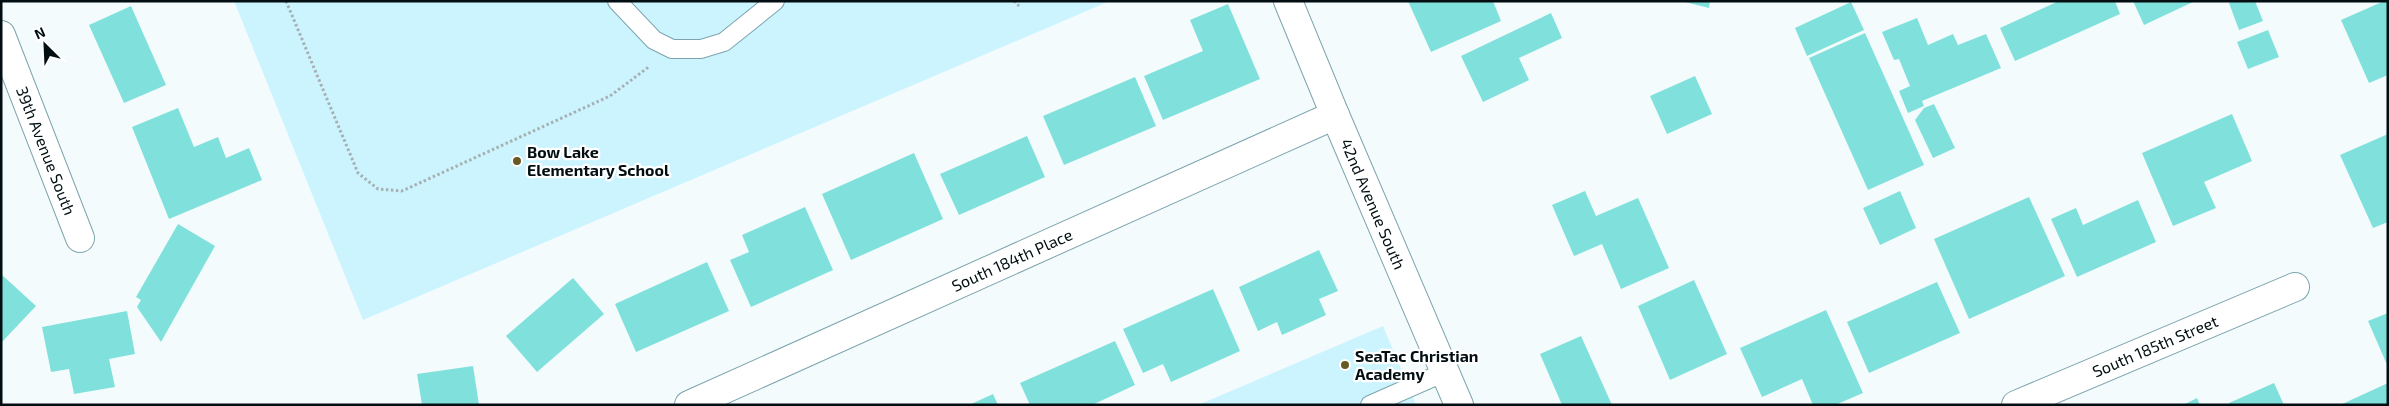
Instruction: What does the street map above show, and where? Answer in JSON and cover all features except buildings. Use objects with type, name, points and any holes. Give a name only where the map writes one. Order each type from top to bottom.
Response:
[{"type":"street","name":"42nd Avenue South","points":[[1288,1],[1335,116],[1460,405]]},
{"type":"street","name":"39th Avenue South","points":[[1,35],[80,238]]},
{"type":"street","name":"South 184th Place","points":[[689,405],[1335,116]]},
{"type":"street","name":"South 185th Street","points":[[2016,405],[2295,287]]},
{"type":"lane","points":[[616,1],[654,40],[672,49],[701,49],[724,42],[775,1]]},
{"type":"lane","points":[[1370,405],[1445,372]]},
{"type":"path","points":[[286,1],[358,173],[378,189],[402,191],[610,96],[672,49]]},
{"type":"path","points":[[1014,1],[1019,6]]},
{"type":"shaded area","name":"Bow Lake Elementary School","points":[[234,1],[1110,1],[363,320]]},
{"type":"shaded area","name":"SeaTac Christian Academy","points":[[1383,326],[1416,405],[1198,405]]},
{"type":"place","name":"Bow Lake Elementary School","points":[[517,161]]},
{"type":"place","name":"SeaTac Christian Academy","points":[[1345,365]]}]
